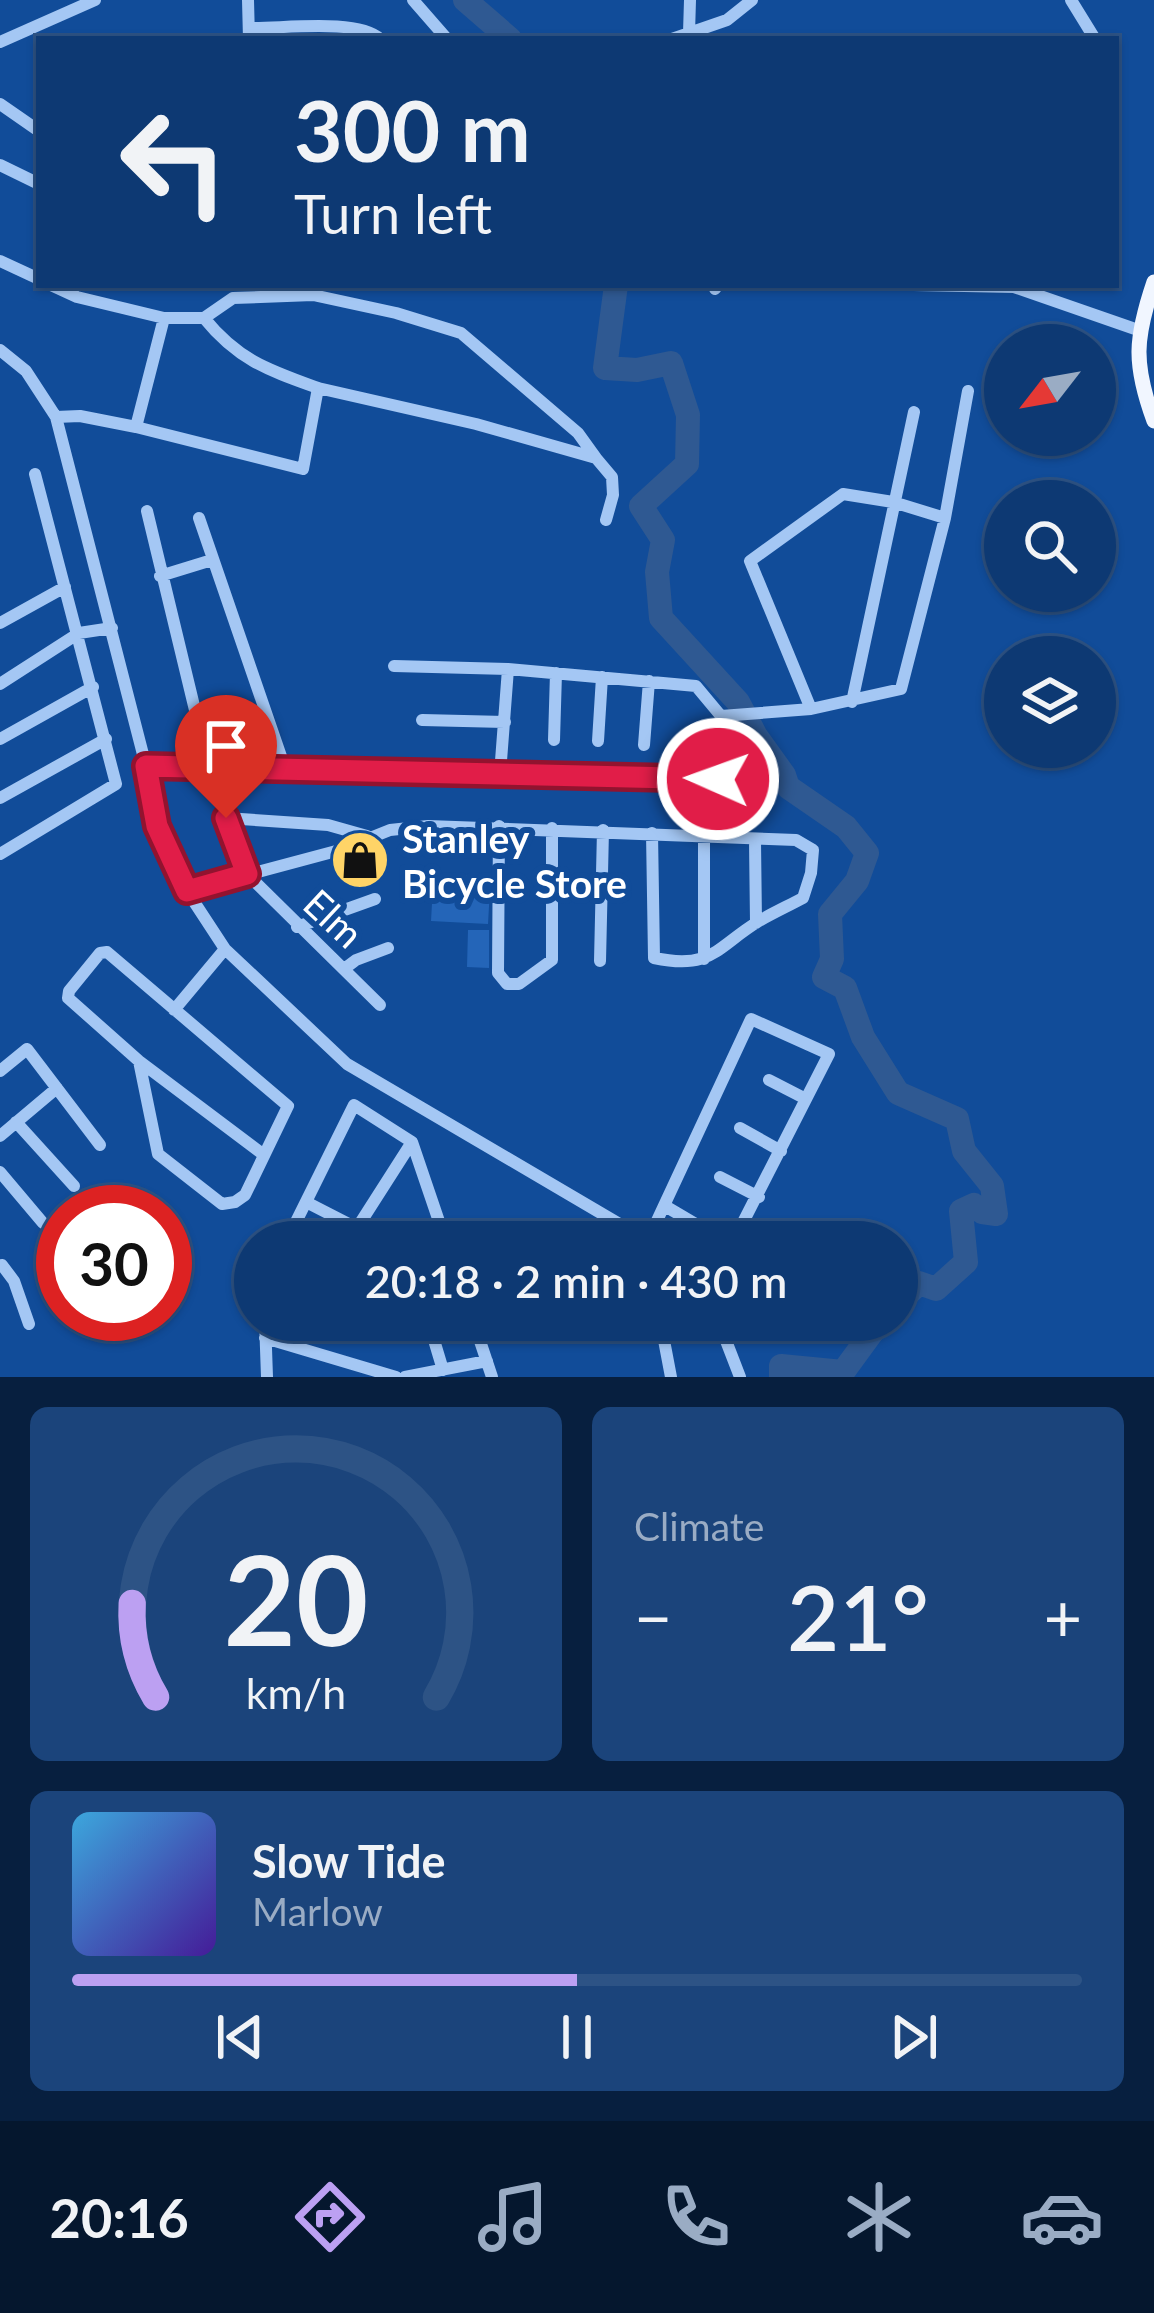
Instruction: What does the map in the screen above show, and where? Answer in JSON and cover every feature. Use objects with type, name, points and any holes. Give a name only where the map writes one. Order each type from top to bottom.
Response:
[{"type":"main road","points":[[1154,282],[1138,330],[1137,368],[1154,421]]},
{"type":"street","points":[[0,42],[95,0]]},
{"type":"street","points":[[248,0],[249,34],[350,33]]},
{"type":"street","points":[[413,0],[444,36]]},
{"type":"street","points":[[689,33],[690,0]]},
{"type":"street","points":[[680,36],[727,20],[752,0]]},
{"type":"street","points":[[1071,0],[1093,36]]},
{"type":"street","points":[[41,23],[46,36]]},
{"type":"street","points":[[0,104],[36,129]]},
{"type":"street","points":[[0,165],[36,183]]},
{"type":"street","points":[[0,262],[36,278]]},
{"type":"street","points":[[58,288],[164,318],[204,318],[233,298],[313,295],[461,333],[578,434],[612,477],[607,520]]},
{"type":"street","points":[[1017,288],[1138,330]]},
{"type":"street","points":[[136,428],[164,318]]},
{"type":"street","points":[[204,318],[221,339],[255,366],[318,388],[476,424],[596,458]]},
{"type":"street","points":[[0,350],[26,371],[56,418],[112,628],[157,826],[187,891],[225,949],[307,1029],[367,1076],[615,1221]]},
{"type":"street","points":[[56,418],[80,416],[303,469],[318,388]]},
{"type":"street","points":[[725,716],[812,709],[901,688],[945,518],[968,392]]},
{"type":"street","points":[[852,702],[914,412]]},
{"type":"street","points":[[0,854],[116,784],[35,474]]},
{"type":"street","points":[[812,709],[750,561],[843,494],[893,502],[945,518]]},
{"type":"street","points":[[147,511],[208,764]]},
{"type":"street","points":[[199,518],[285,768]]},
{"type":"street","points":[[160,576],[212,560]]},
{"type":"street","points":[[0,623],[65,586]]},
{"type":"street","points":[[0,684],[79,634],[112,628]]},
{"type":"street","points":[[146,766],[762,780],[725,716],[696,686],[508,669],[394,666]]},
{"type":"street","points":[[500,774],[508,669]]},
{"type":"street","points":[[554,740],[556,673]]},
{"type":"street","points":[[598,741],[602,677]]},
{"type":"street","points":[[644,745],[649,681]]},
{"type":"street","points":[[0,739],[93,687]]},
{"type":"street","points":[[422,721],[505,722]]},
{"type":"street","points":[[0,798],[106,739]]},
{"type":"street","points":[[247,874],[226,818],[328,825],[368,836]]},
{"type":"street","points":[[187,891],[340,850],[368,836],[428,826],[552,828],[796,840],[813,850],[811,873],[802,898],[756,922],[718,954],[676,962],[653,958],[652,833]]},
{"type":"street","points":[[499,826],[498,973],[507,984],[519,984],[551,960],[552,828]]},
{"type":"street","points":[[600,961],[603,830]]},
{"type":"street","points":[[704,839],[704,958]]},
{"type":"street","points":[[755,841],[756,922]]},
{"type":"street","name":"Elm","points":[[247,874],[380,1005]]},
{"type":"street","points":[[458,880],[501,882]]},
{"type":"street","points":[[297,927],[375,899]]},
{"type":"street","points":[[344,969],[388,948]]},
{"type":"street","points":[[174,1010],[225,949]]},
{"type":"street","points":[[139,1061],[158,1154],[222,1204],[245,1195],[288,1106],[107,952],[100,953],[68,998],[139,1061],[264,1155]]},
{"type":"street","points":[[658,1221],[752,1019],[829,1054],[744,1221]]},
{"type":"street","points":[[0,1071],[27,1049],[100,1145]]},
{"type":"street","points":[[296,1221],[367,1076]]},
{"type":"street","points":[[769,1080],[806,1100]]},
{"type":"street","points":[[0,1136],[57,1088]]},
{"type":"street","points":[[354,1105],[412,1142],[439,1221]]},
{"type":"street","points":[[16,1122],[73,1185]]},
{"type":"street","points":[[740,1128],[781,1151]]},
{"type":"street","points":[[361,1221],[412,1142]]},
{"type":"street","points":[[0,1172],[36,1215]]},
{"type":"street","points":[[720,1177],[759,1197]]},
{"type":"street","points":[[306,1202],[343,1221]]},
{"type":"street","points":[[665,1206],[692,1221]]},
{"type":"street","points":[[1,1265],[23,1301],[29,1324]]},
{"type":"street","points":[[265,1341],[267,1377]]},
{"type":"street","points":[[275,1341],[396,1377]]},
{"type":"street","points":[[434,1341],[443,1370]]},
{"type":"street","points":[[480,1341],[492,1377]]},
{"type":"street","points":[[664,1341],[671,1377]]},
{"type":"street","points":[[726,1341],[740,1377]]},
{"type":"street","points":[[405,1377],[487,1361]]},
{"type":"shaded area","points":[[433,886],[490,889],[488,924],[431,921]]},
{"type":"shaded area","points":[[468,930],[489,930],[489,968],[467,967]]},
{"type":"building","points":[[364,852],[369,865],[356,870],[352,857]]},
{"type":"waterway","points":[[465,0],[507,36]]},
{"type":"waterway","points":[[616,288],[605,368],[637,370],[671,363],[688,415],[687,464],[641,506],[663,540],[657,572],[661,618],[738,702],[788,787],[846,827],[867,853],[857,881],[830,914],[832,959],[824,977],[845,988],[863,1037],[898,1093],[957,1119],[964,1151],[992,1186],[996,1214],[974,1205],[961,1211],[966,1262],[936,1289],[918,1284]]},
{"type":"waterway","points":[[781,1377],[781,1366],[843,1372],[866,1341]]},
{"type":"place","name":"Stanley Bicycle Store","points":[[360,860]]},
{"type":"route","points":[[226,818],[247,874],[187,891],[157,826],[146,766],[718,779]]}]
